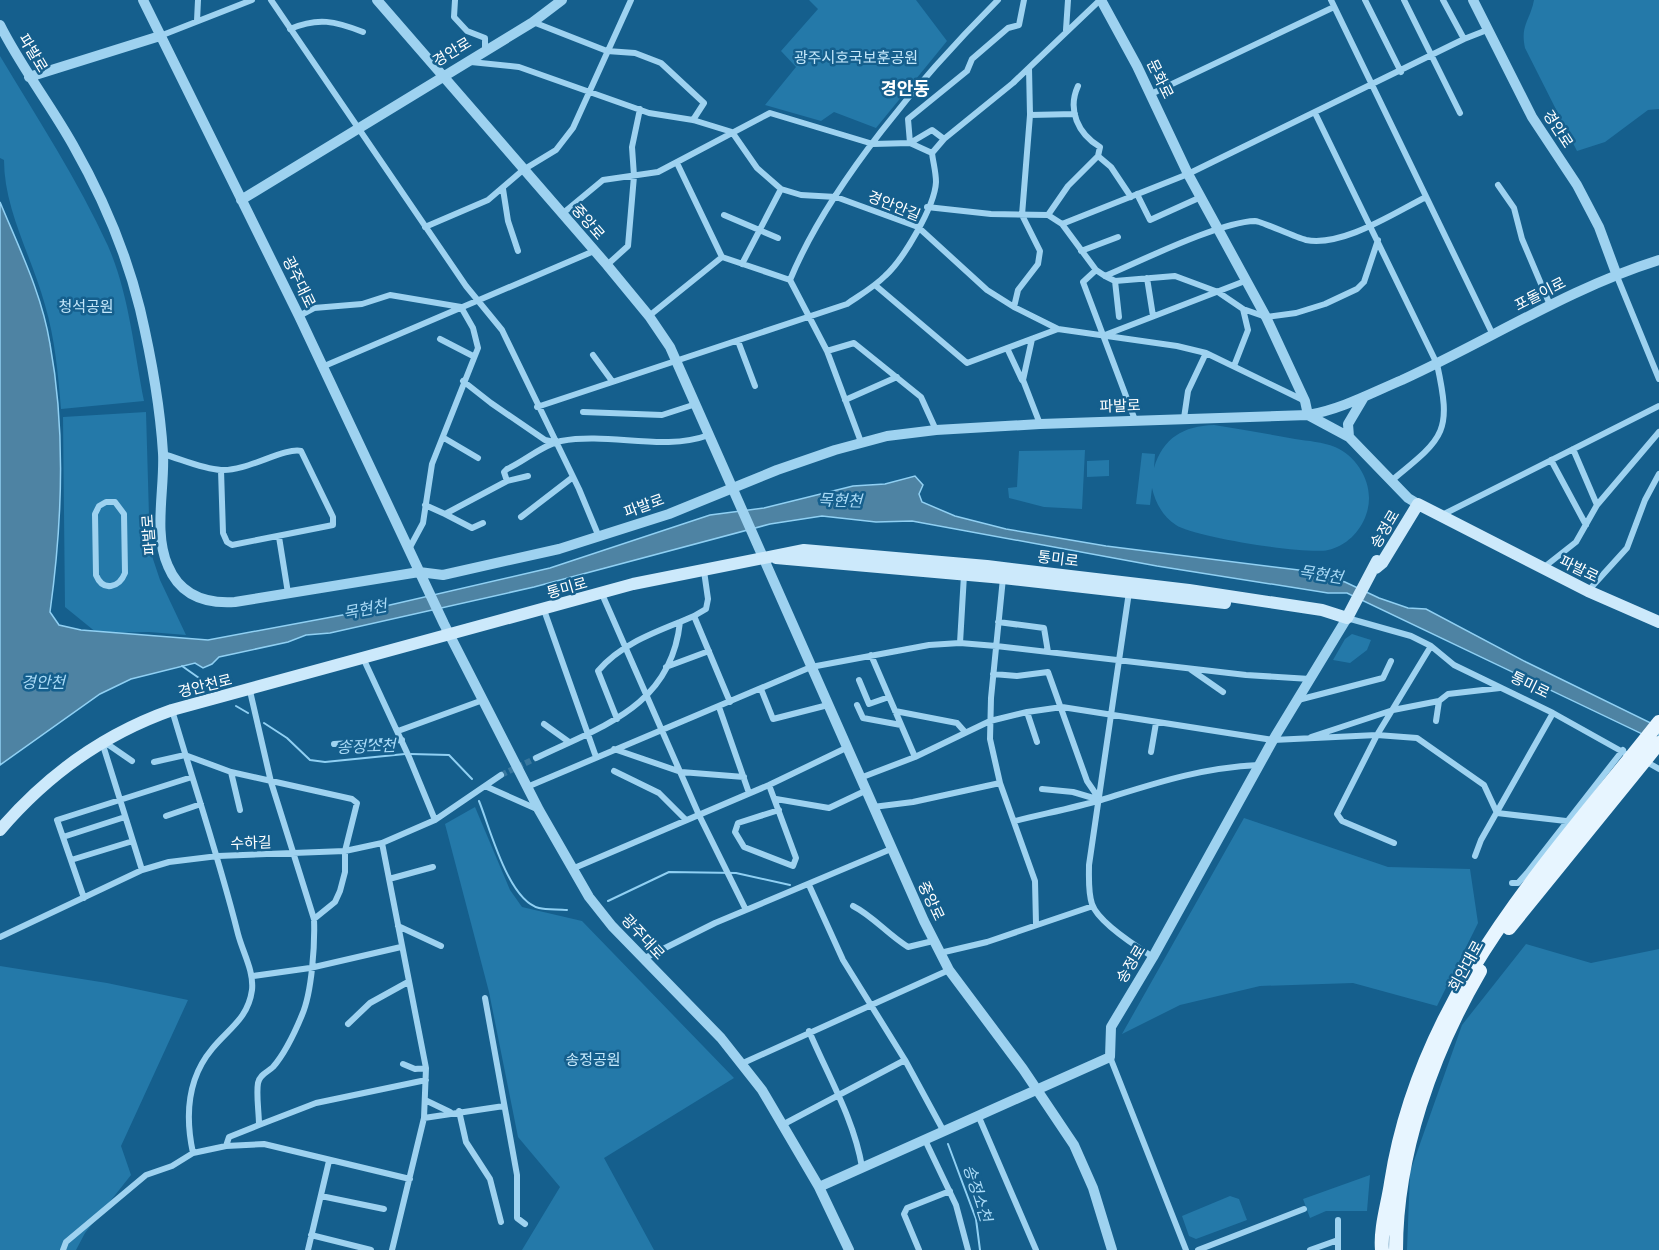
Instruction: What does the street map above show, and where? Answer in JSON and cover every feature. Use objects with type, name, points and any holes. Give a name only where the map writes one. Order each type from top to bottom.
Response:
[{"type":"main road","name":"파발로","points":[[1415,502],[1588,591],[1659,622]]},
{"type":"main road","name":"송정로","points":[[1348,615],[1376,568],[1382,563],[1415,502]]},
{"type":"main road","name":"통미로","points":[[760,550],[799,561],[964,574],[1348,615]]},
{"type":"main road","name":"통미로","points":[[450,636],[665,576],[704,571],[760,550],[804,550],[987,566],[1189,590],[1348,615]]},
{"type":"main road","name":"경안천로","points":[[0,830],[34,793],[102,741],[137,723],[172,710],[450,636]]},
{"type":"main road","points":[[1642,752],[1659,722]]},
{"type":"main road","name":"회안대로","points":[[1382,1250],[1394,1163],[1405,1115],[1430,1047],[1455,998],[1487,943],[1642,752]]},
{"type":"main road","name":"회안대로","points":[[1396,1250],[1396,1229],[1405,1160],[1425,1089],[1473,984],[1496,945],[1642,752]]},
{"type":"street","name":"광주대로","points":[[143,0],[298,316],[444,624],[527,788],[572,869],[612,926],[743,1063],[783,1124],[819,1187],[849,1250]]},
{"type":"street","points":[[197,21],[198,0]]},
{"type":"street","points":[[29,77],[160,36],[252,0]]},
{"type":"street","points":[[271,0],[357,130],[477,299],[502,330],[537,407],[573,477],[599,538]]},
{"type":"street","name":"중앙로","points":[[377,0],[649,316],[677,361],[859,779],[933,941],[949,970],[1037,1088],[1083,1163],[1112,1250]]},
{"type":"street","points":[[455,0],[454,17],[466,31],[485,44]]},
{"type":"street","points":[[425,227],[488,200],[523,170],[556,150],[573,128],[632,0]]},
{"type":"street","points":[[790,280],[798,260],[836,197],[873,144],[947,51],[998,0]]},
{"type":"street","points":[[910,143],[908,119],[967,71],[972,59],[1008,28],[1020,25],[1024,0]]},
{"type":"street","points":[[1065,31],[1068,0]]},
{"type":"street","points":[[537,407],[847,304],[875,285],[888,275],[905,252],[927,207],[936,183],[932,153],[944,139],[1029,68],[1065,31],[1100,0]]},
{"type":"street","name":"문화로","points":[[1100,0],[1151,94],[1188,174],[1266,317],[1305,401],[1308,415]]},
{"type":"street","points":[[1365,0],[1401,72]]},
{"type":"street","points":[[1404,0],[1460,113]]},
{"type":"street","points":[[1443,0],[1464,39]]},
{"type":"street","name":"경안로","points":[[1473,0],[1532,117],[1590,210],[1616,273]]},
{"type":"street","name":"경안로","points":[[241,200],[467,61],[485,44],[533,22],[559,2]]},
{"type":"street","points":[[1151,94],[1332,3],[1493,335]]},
{"type":"street","points":[[290,29],[312,21],[330,20],[363,32]]},
{"type":"street","points":[[533,22],[608,51],[635,53],[661,63],[704,103],[693,120]]},
{"type":"street","name":"파발로","points":[[0,25],[29,77],[87,170],[123,254],[145,333],[163,454],[163,549],[169,568],[181,586],[199,599],[221,603],[443,575],[599,538],[861,442],[936,430],[1184,418],[1308,415],[1349,437],[1391,481],[1415,502]]},
{"type":"street","points":[[1062,224],[1188,174],[1401,72],[1464,39],[1487,30]]},
{"type":"street","points":[[467,61],[519,67],[640,110],[693,120],[732,132]]},
{"type":"street","points":[[1014,308],[1018,290],[1038,264],[1040,251],[1022,215],[1030,115],[1029,68]]},
{"type":"street","points":[[1048,215],[1068,186],[1098,156],[1100,147],[1085,138],[1075,114],[1073,98],[1078,86]]},
{"type":"street","points":[[606,265],[628,246],[634,176],[632,147],[640,110]]},
{"type":"street","points":[[562,214],[603,180],[658,172],[770,113],[873,144],[910,143],[932,153]]},
{"type":"street","points":[[1314,113],[1371,225],[1437,364],[1446,402],[1444,421],[1426,452],[1391,481]]},
{"type":"street","points":[[1030,115],[1075,114]]},
{"type":"street","points":[[910,143],[932,130],[944,139]]},
{"type":"street","name":"경안안길","points":[[732,132],[757,168],[781,189],[801,195],[836,197],[918,227],[987,290],[1014,308],[1058,330],[1206,353],[1305,401]]},
{"type":"street","points":[[1098,156],[1112,167],[1150,220],[1201,197]]},
{"type":"street","points":[[677,163],[722,257],[790,280],[811,316],[827,351],[861,442]]},
{"type":"street","points":[[1498,185],[1514,208],[1522,239],[1550,305]]},
{"type":"street","points":[[503,189],[508,221],[518,251]]},
{"type":"street","points":[[742,264],[781,189]]},
{"type":"street","points":[[1105,276],[1218,229],[1258,221],[1278,231],[1309,240],[1339,237],[1371,225],[1425,197]]},
{"type":"street","points":[[927,207],[1048,215],[1062,224],[1096,270],[1115,281],[1175,276],[1218,292],[1243,309],[1266,317],[1296,313],[1325,304],[1357,290],[1365,282],[1378,240]]},
{"type":"street","points":[[724,215],[778,238]]},
{"type":"street","points":[[1081,251],[1118,237]]},
{"type":"street","points":[[322,367],[594,251]]},
{"type":"street","points":[[649,316],[722,257]]},
{"type":"street","name":"포돌이로","points":[[1308,415],[1334,410],[1364,397],[1437,364],[1616,273],[1659,260]]},
{"type":"street","points":[[1096,270],[1083,282],[1101,336],[1135,420]]},
{"type":"street","points":[[1616,273],[1659,379]]},
{"type":"street","points":[[1147,278],[1154,316]]},
{"type":"street","points":[[1115,281],[1119,317]]},
{"type":"street","points":[[1101,336],[1245,281]]},
{"type":"street","points":[[875,285],[967,363],[1058,330]]},
{"type":"street","points":[[298,316],[315,308],[362,304],[390,295],[461,307]]},
{"type":"street","points":[[408,551],[423,523],[432,464],[444,438],[478,343],[461,307]]},
{"type":"street","points":[[1234,366],[1248,330],[1243,309]]},
{"type":"street","points":[[440,339],[473,356]]},
{"type":"street","points":[[1023,380],[1032,339]]},
{"type":"street","points":[[738,341],[755,386]]},
{"type":"street","points":[[827,351],[854,343],[921,397],[936,430]]},
{"type":"street","points":[[1007,348],[1023,380],[1040,424]]},
{"type":"street","points":[[1184,418],[1188,391],[1206,353]]},
{"type":"street","points":[[593,355],[612,381]]},
{"type":"street","points":[[845,400],[897,377]]},
{"type":"street","points":[[464,381],[491,403],[545,440],[554,442],[608,438],[679,443],[709,435]]},
{"type":"street","points":[[1349,437],[1348,424],[1364,397]]},
{"type":"street","points":[[583,412],[662,415],[696,404]]},
{"type":"street","points":[[1440,516],[1659,406]]},
{"type":"street","points":[[1543,568],[1576,542],[1597,505],[1659,432]]},
{"type":"street","points":[[444,438],[478,458]]},
{"type":"street","points":[[507,481],[504,472],[507,469],[554,442]]},
{"type":"street","points":[[163,454],[221,470],[252,465],[294,450],[301,451],[334,522],[330,527],[238,545],[227,542],[223,533],[221,470]]},
{"type":"street","points":[[1573,450],[1597,505]]},
{"type":"street","points":[[1551,460],[1586,525]]},
{"type":"street","points":[[1588,591],[1627,548],[1645,500],[1659,474]]},
{"type":"street","points":[[445,514],[507,481],[528,476]]},
{"type":"street","points":[[521,517],[573,477]]},
{"type":"street","points":[[106,502],[115,502],[124,514],[125,573],[122,581],[115,586],[107,586],[98,581],[96,575],[95,514],[99,506],[106,502]]},
{"type":"street","points":[[425,505],[472,528],[483,523]]},
{"type":"street","points":[[279,537],[288,593]]},
{"type":"street","points":[[617,719],[598,671],[608,659],[626,648],[706,609],[708,599],[704,571]]},
{"type":"street","points":[[960,643],[964,574]]},
{"type":"street","points":[[1003,578],[993,674],[990,739],[1000,783],[1035,881],[1036,924]]},
{"type":"street","points":[[1129,591],[1089,865],[1093,906],[1125,939],[1153,957]]},
{"type":"street","points":[[602,594],[663,728],[699,815],[746,910]]},
{"type":"street","points":[[544,610],[596,757]]},
{"type":"street","name":"통미로","points":[[1348,615],[1411,636],[1431,646],[1454,665],[1553,713],[1642,752],[1659,769]]},
{"type":"street","name":"송정로","points":[[1110,1057],[1111,1027],[1153,957],[1273,740],[1348,615]]},
{"type":"street","points":[[694,616],[730,702]]},
{"type":"street","points":[[536,758],[617,719],[648,696],[677,644],[680,622]]},
{"type":"street","points":[[998,622],[1044,627],[1048,652]]},
{"type":"street","points":[[527,788],[663,728],[811,668],[929,645],[960,643],[996,646],[1190,669],[1310,679]]},
{"type":"street","points":[[1394,843],[1342,820],[1337,814],[1377,735],[1431,646]]},
{"type":"street","points":[[666,667],[709,651]]},
{"type":"street","points":[[871,655],[915,757]]},
{"type":"street","points":[[364,660],[402,740],[435,820]]},
{"type":"street","points":[[1297,701],[1383,678],[1391,661]]},
{"type":"street","points":[[1190,669],[1223,692]]},
{"type":"street","points":[[993,674],[1017,676],[1048,672],[1052,689],[1062,707],[1087,781],[1100,800]]},
{"type":"street","points":[[859,680],[869,704],[889,697]]},
{"type":"street","points":[[761,688],[773,719],[828,705]]},
{"type":"street","points":[[1301,740],[1393,710],[1439,700],[1448,694],[1501,688]]},
{"type":"street","points":[[250,691],[272,782],[314,919],[315,940],[310,968],[309,995],[303,1013],[282,1055],[262,1075],[258,1083],[259,1125]]},
{"type":"street","points":[[398,731],[483,700]]},
{"type":"street","points":[[1436,721],[1439,700]]},
{"type":"street","points":[[857,705],[863,718],[901,725]]},
{"type":"street","points":[[719,706],[749,793]]},
{"type":"street","points":[[859,779],[915,757],[990,721],[1062,707],[1273,740],[1377,735],[1418,738],[1484,785],[1497,813]]},
{"type":"street","points":[[172,710],[218,856],[243,954],[253,976],[248,1008],[236,1027],[212,1048],[194,1076],[189,1108],[189,1132],[193,1153]]},
{"type":"street","points":[[895,711],[957,723],[965,732]]},
{"type":"street","points":[[1027,712],[1037,742]]},
{"type":"street","points":[[1475,856],[1480,840],[1553,713]]},
{"type":"street","points":[[1151,752],[1156,723]]},
{"type":"street","points":[[544,724],[569,742]]},
{"type":"street","points":[[334,744],[402,740]]},
{"type":"street","points":[[102,741],[132,761]]},
{"type":"street","points":[[102,741],[142,870]]},
{"type":"street","points":[[572,869],[769,785],[846,748]]},
{"type":"street","points":[[614,749],[681,772],[744,777]]},
{"type":"street","points":[[1512,883],[1518,883],[1527,873],[1566,821],[1642,752]]},
{"type":"street","points":[[154,762],[185,755],[231,772],[352,799],[357,803],[345,851],[345,872],[335,902],[314,919]]},
{"type":"street","points":[[1015,821],[1100,800],[1181,776],[1259,765]]},
{"type":"street","points":[[614,771],[659,793],[686,820]]},
{"type":"street","points":[[231,772],[240,810]]},
{"type":"street","name":"수하길","points":[[0,937],[142,870],[169,862],[218,856],[345,851],[382,843],[435,820],[458,807],[501,775]]},
{"type":"street","points":[[84,898],[57,820],[192,777]]},
{"type":"street","points":[[872,807],[913,802],[1000,783]]},
{"type":"street","points":[[769,785],[776,799],[796,858],[793,866],[744,847],[735,832],[738,822],[779,810]]},
{"type":"street","points":[[485,786],[539,810]]},
{"type":"street","points":[[1042,789],[1073,792],[1100,800]]},
{"type":"street","points":[[776,799],[829,808],[865,791]]},
{"type":"street","points":[[166,816],[201,804]]},
{"type":"street","points":[[1497,813],[1566,821]]},
{"type":"street","points":[[63,837],[125,817]]},
{"type":"street","points":[[71,860],[133,841]]},
{"type":"street","points":[[382,843],[426,1068],[424,1118],[392,1250]]},
{"type":"street","points":[[642,959],[746,910],[891,849]]},
{"type":"street","points":[[389,879],[434,867]]},
{"type":"street","points":[[809,885],[843,960],[905,1060],[943,1130]]},
{"type":"street","points":[[853,906],[864,911],[888,935],[908,946],[933,941]]},
{"type":"street","points":[[940,953],[987,942],[1093,906]]},
{"type":"street","points":[[398,926],[441,946]]},
{"type":"street","points":[[253,976],[310,968],[401,947]]},
{"type":"street","points":[[743,1063],[809,1031],[949,970]]},
{"type":"street","points":[[348,1024],[370,1003],[408,982]]},
{"type":"street","points":[[485,998],[517,1175],[516,1218],[525,1224]]},
{"type":"street","points":[[809,1031],[857,1138],[862,1167]]},
{"type":"street","points":[[819,1187],[1110,1057],[1186,1250]]},
{"type":"street","points":[[783,1124],[905,1060]]},
{"type":"street","points":[[403,1064],[416,1069],[426,1068]]},
{"type":"street","points":[[226,1146],[229,1137],[315,1103],[426,1080]]},
{"type":"street","points":[[425,1100],[450,1112]]},
{"type":"street","points":[[424,1118],[450,1112],[504,1106]]},
{"type":"street","points":[[459,1111],[466,1142],[490,1179],[501,1222]]},
{"type":"street","points":[[978,1114],[1036,1250]]},
{"type":"street","points":[[924,1139],[962,1220],[969,1250]]},
{"type":"street","points":[[63,1250],[66,1242],[146,1175],[172,1166],[193,1153],[226,1146],[264,1144],[410,1179]]},
{"type":"street","points":[[308,1250],[329,1161]]},
{"type":"street","points":[[919,1250],[904,1214],[907,1208],[950,1191]]},
{"type":"street","points":[[321,1196],[384,1209]]},
{"type":"street","points":[[1198,1250],[1304,1209]]},
{"type":"street","points":[[1338,1220],[1338,1250]]},
{"type":"street","points":[[311,1235],[370,1250]]},
{"type":"street","points":[[1310,1250],[1338,1240]]},
{"type":"green space","name":"광주시호국보훈공원","points":[[809,0],[916,0],[947,41],[876,128],[834,112],[821,121],[765,105],[796,67],[781,51],[818,9]]},
{"type":"green space","points":[[1534,0],[1659,0],[1659,109],[1648,110],[1605,142],[1577,151],[1525,48],[1525,28]]},
{"type":"green space","name":"청석공원","points":[[0,56],[70,173],[108,246],[126,303],[144,401],[61,409],[56,356],[48,318],[40,287],[14,215],[5,179],[4,160],[0,158]]},
{"type":"green space","points":[[146,412],[150,550],[160,580],[186,635],[149,632],[97,633],[65,607],[63,417]]},
{"type":"green space","points":[[1214,425],[1320,443],[1344,452],[1358,466],[1367,485],[1369,505],[1360,527],[1346,542],[1335,548],[1316,551],[1298,550],[1226,540],[1187,530],[1171,522],[1163,513],[1157,504],[1152,488],[1150,505],[1136,504],[1142,453],[1155,454],[1154,468],[1169,441],[1184,431]]},
{"type":"green space","points":[[1085,450],[1082,509],[1044,507],[1009,498],[1008,488],[1017,487],[1019,451]]},
{"type":"green space","points":[[1109,460],[1109,476],[1087,477],[1087,461]]},
{"type":"green space","points":[[1352,634],[1371,640],[1367,650],[1350,663],[1333,660],[1345,639]]},
{"type":"green space","name":"송정공원","points":[[475,807],[510,890],[522,907],[582,921],[734,1078],[604,1158],[654,1250],[522,1250],[560,1187],[518,1137],[489,992],[445,824]]},
{"type":"green space","points":[[1244,818],[1388,867],[1470,869],[1478,923],[1437,1006],[1353,983],[1260,986],[1180,1005],[1122,1034]]},
{"type":"green space","points":[[1526,944],[1591,963],[1659,949],[1659,1250],[1407,1250],[1410,1172],[1462,1025]]},
{"type":"green space","points":[[0,966],[107,983],[188,1000],[121,1146],[131,1175],[85,1233],[76,1250],[0,1250]]},
{"type":"green space","points":[[1370,1175],[1367,1211],[1326,1211],[1310,1218],[1303,1199]]},
{"type":"green space","points":[[1230,1196],[1239,1199],[1247,1220],[1196,1239],[1189,1236],[1182,1216]]},
{"type":"water","points":[[0,202],[29,271],[41,307],[55,377],[60,478],[57,546],[50,612],[59,625],[81,630],[208,640],[364,611],[550,568],[710,515],[764,508],[853,486],[885,484],[915,476],[923,485],[919,494],[922,502],[955,516],[1006,529],[1106,546],[1307,571],[1345,582],[1379,598],[1408,608],[1426,609],[1526,662],[1659,727],[1659,742],[1347,593],[1328,593],[1157,566],[912,521],[876,522],[822,516],[770,524],[534,587],[330,633],[306,635],[288,642],[219,657],[212,664],[203,668],[195,663],[131,679],[100,694],[0,765]]},
{"type":"waterway","name":"송정소천","points":[[182,666],[199,678]]},
{"type":"waterway","name":"송정소천","points":[[236,706],[248,713]]},
{"type":"waterway","name":"송정소천","points":[[264,723],[287,738],[310,760],[325,762],[405,754]]},
{"type":"waterway","name":"송정소천","points":[[411,754],[449,755],[472,779]]},
{"type":"waterway","name":"송정소천","points":[[479,801],[502,862],[518,892],[528,902],[539,908],[567,910]]},
{"type":"waterway","name":"송정소천","points":[[608,901],[669,872],[736,873],[790,885]]},
{"type":"waterway","name":"송정소천","points":[[948,1144],[976,1219],[980,1250]]},
{"type":"tunnel","points":[[501,775],[536,758]]},
{"type":"district","name":"경안동","points":[[905,89]]},
{"type":"water label","name":"목현천","points":[[840,500]]},
{"type":"water label","name":"목현천","points":[[1321,574]]},
{"type":"water label","name":"목현천","points":[[365,609]]},
{"type":"water label","name":"경안천","points":[[43,682]]}]
